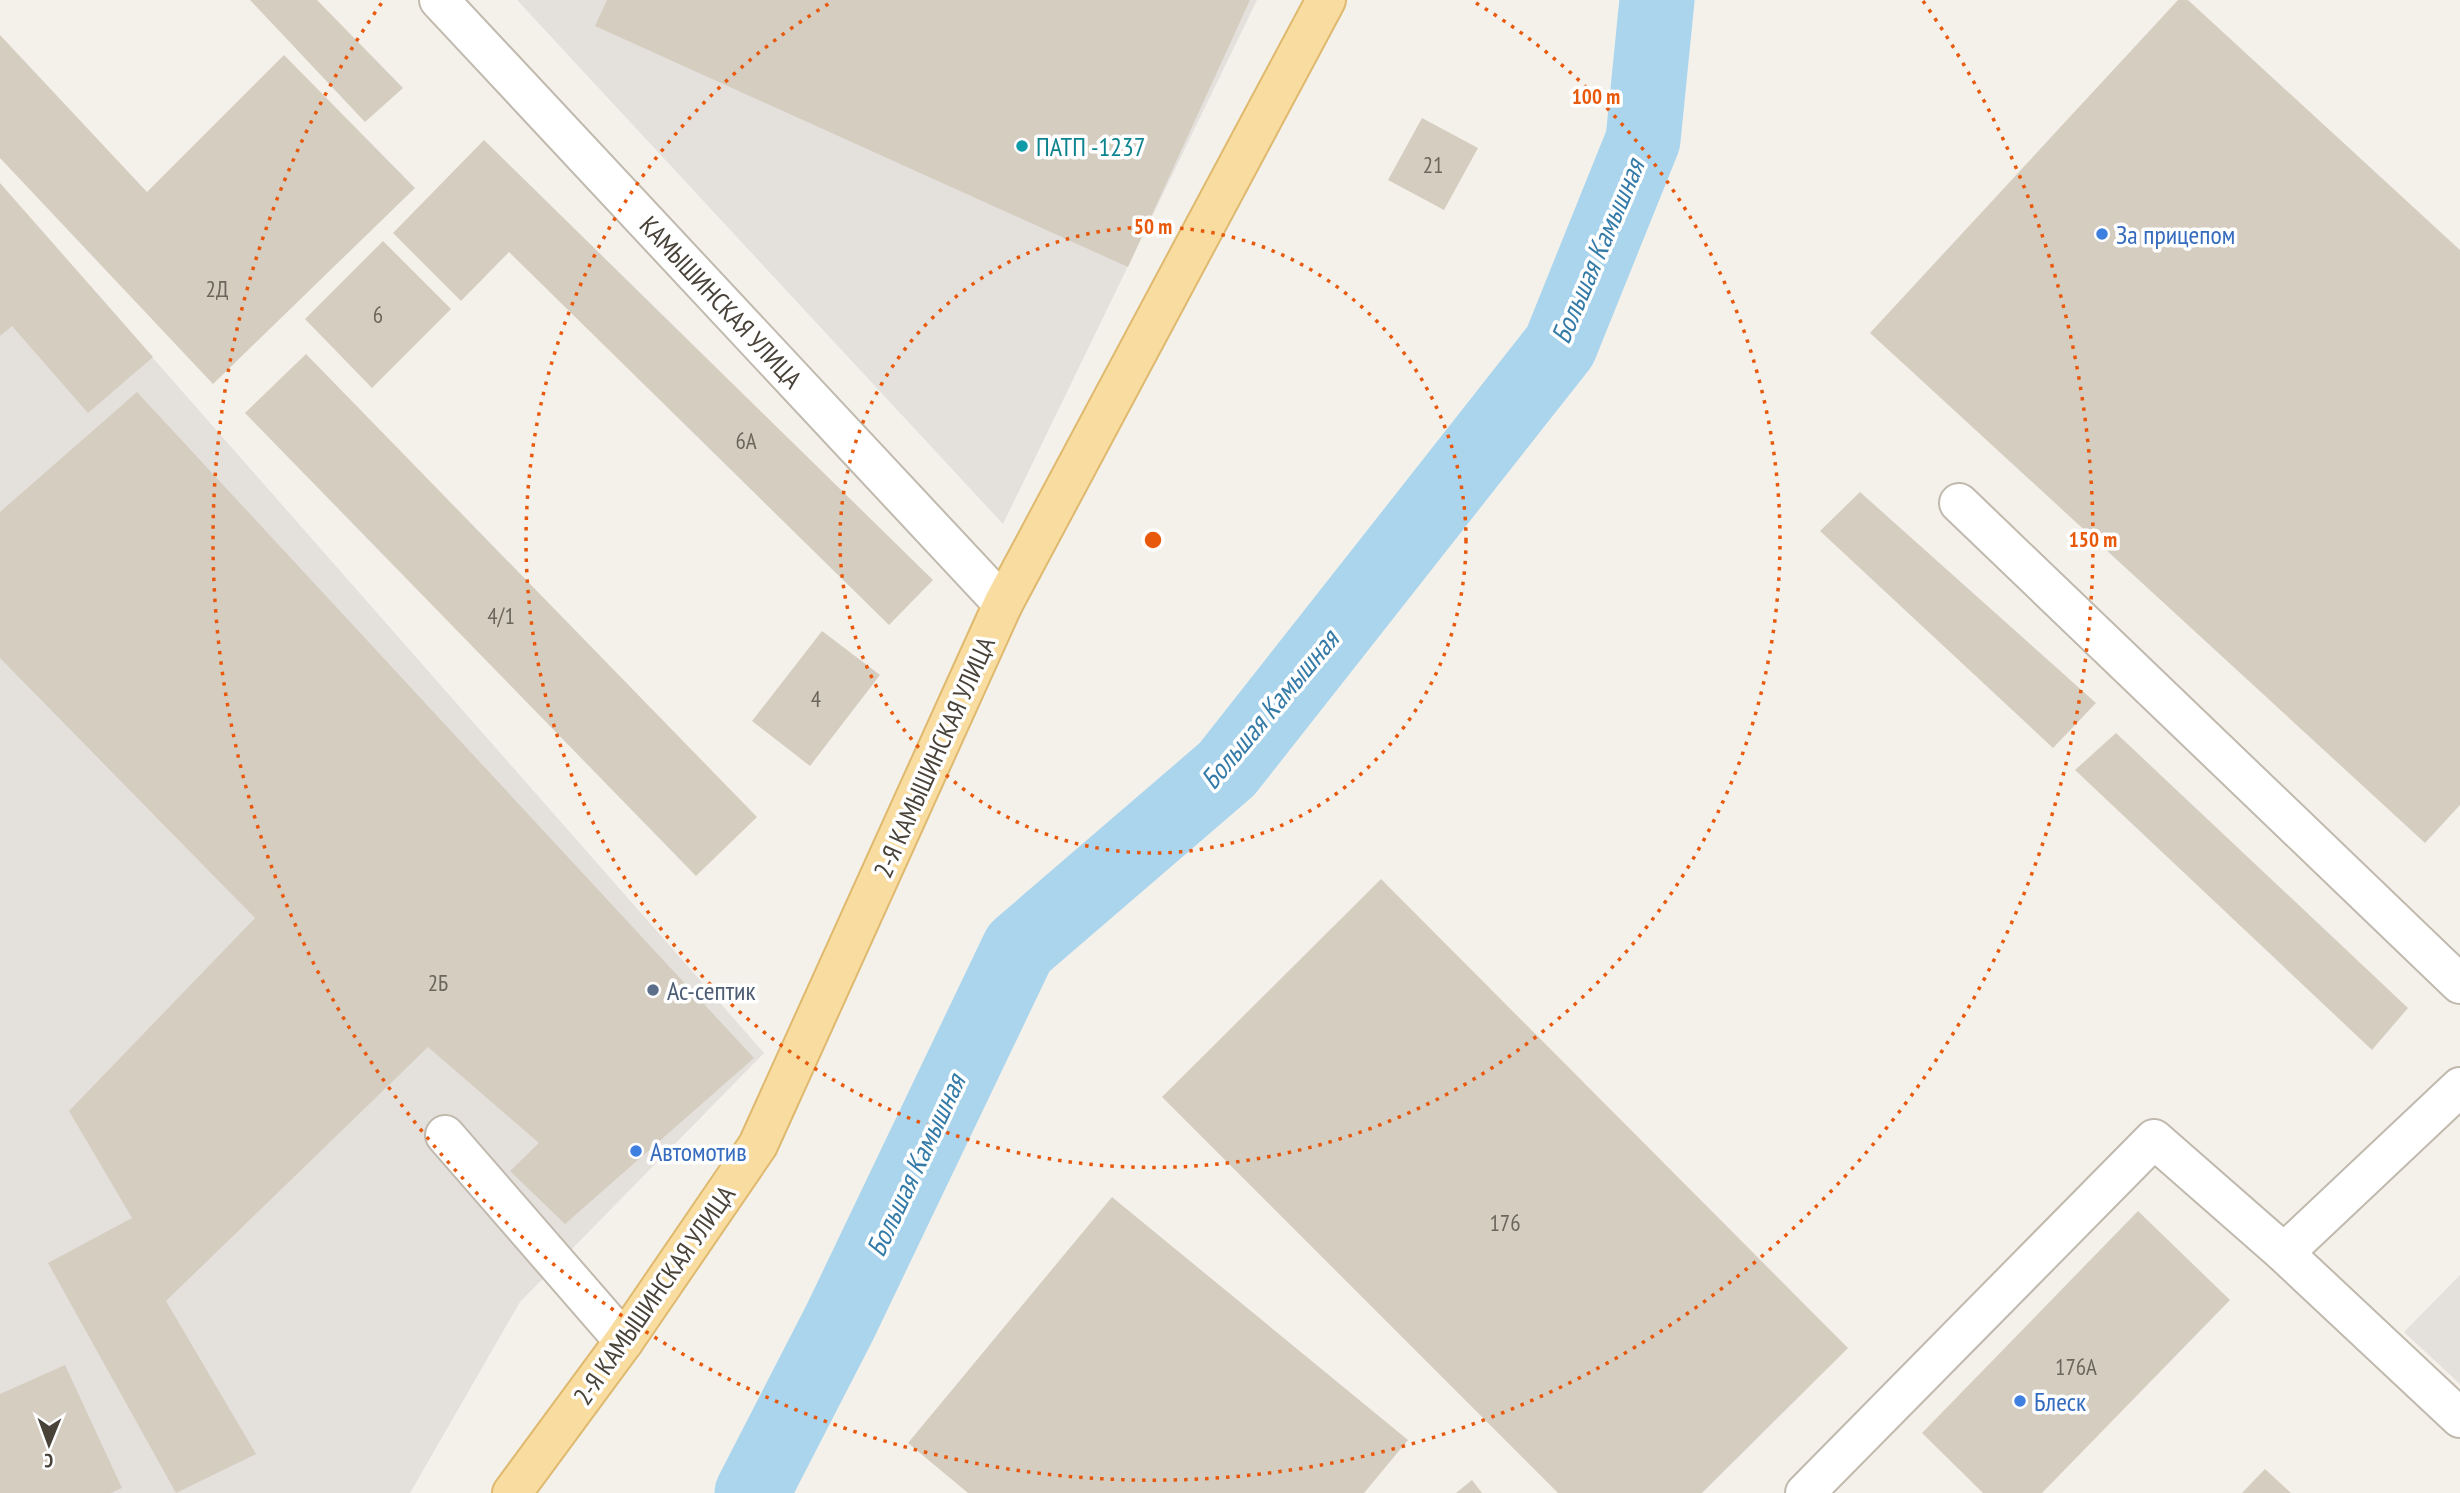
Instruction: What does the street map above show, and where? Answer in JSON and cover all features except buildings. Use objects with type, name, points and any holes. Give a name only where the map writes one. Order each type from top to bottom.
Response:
[{"type":"main road","name":"2-Я КАМЫШИНСКАЯ УЛИЦА","points":[[512,1493],[624,1341],[758,1145],[1003,604],[1326,0]]},
{"type":"street","name":"КАМЫШИНСКАЯ УЛИЦА","points":[[439,0],[1003,604]]},
{"type":"street","points":[[1959,503],[2460,984]]},
{"type":"street","points":[[2284,1252],[2460,1087]]},
{"type":"street","points":[[445,1135],[624,1341]]},
{"type":"street","points":[[1805,1493],[2154,1139],[2284,1252],[2460,1418]]},
{"type":"shaded area","points":[[517,0],[1257,0],[1003,524]]},
{"type":"shaded area","points":[[0,184],[764,1053],[520,1302],[410,1493],[0,1493]]},
{"type":"shaded area","points":[[2460,1275],[2460,1384],[2404,1332]]},
{"type":"waterway","name":"Большая Камышная","points":[[752,1493],[840,1322],[1019,948],[1227,769],[1560,346],[1643,140],[1657,0]]},
{"type":"place","name":"ПАТП -1237","points":[[1022,146]]},
{"type":"place","name":"За прицепом","points":[[2102,234]]},
{"type":"place","name":"Ас-септик","points":[[653,990]]},
{"type":"place","name":"Автомотив","points":[[636,1151]]},
{"type":"place","name":"Блеск","points":[[2020,1401]]}]
